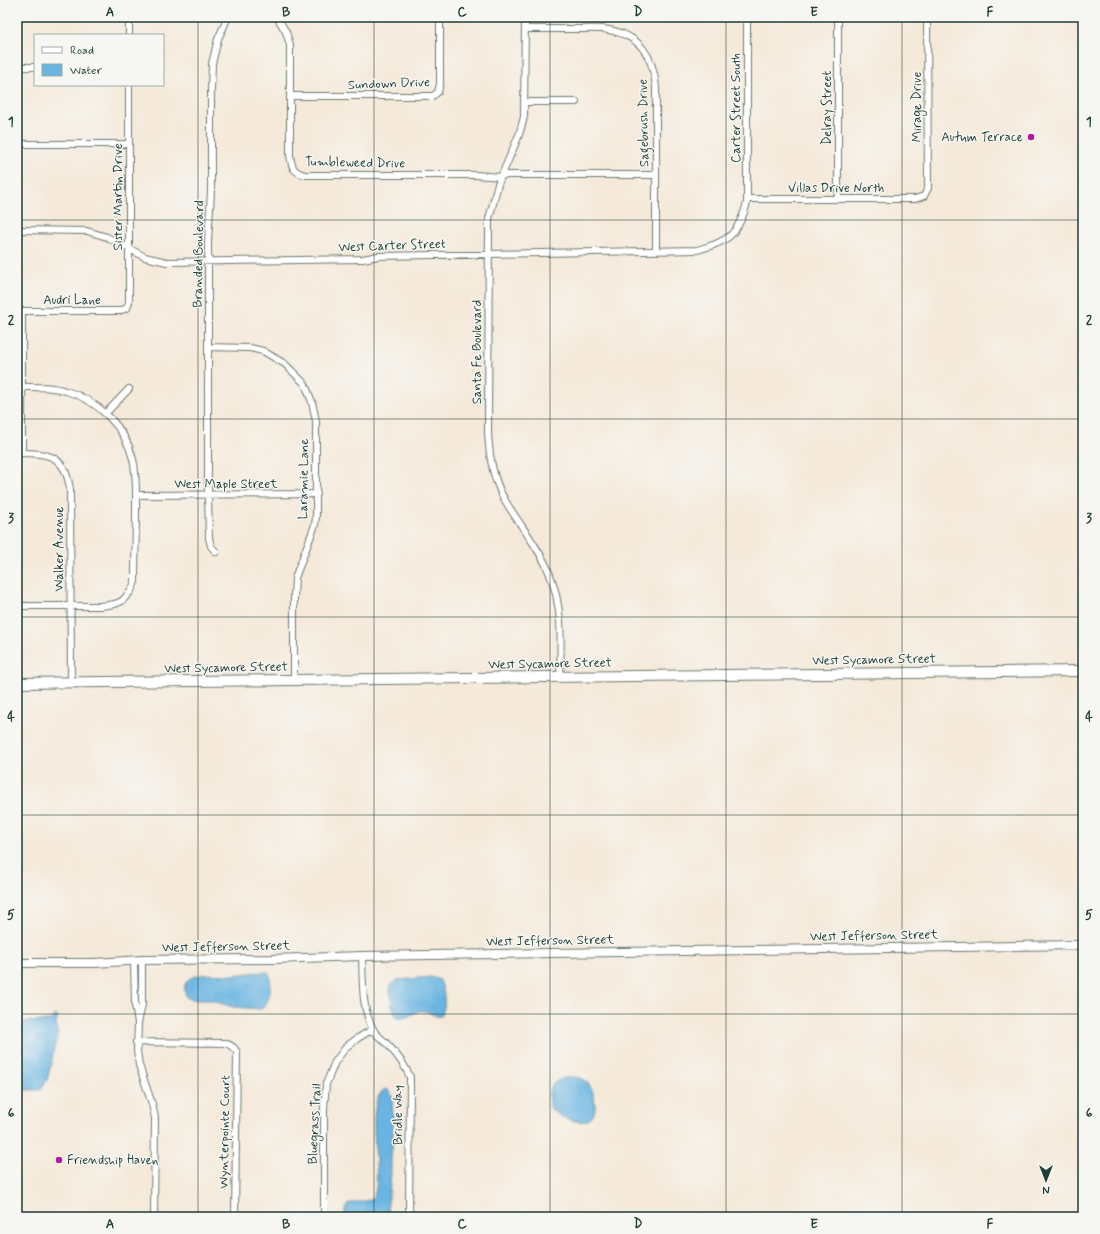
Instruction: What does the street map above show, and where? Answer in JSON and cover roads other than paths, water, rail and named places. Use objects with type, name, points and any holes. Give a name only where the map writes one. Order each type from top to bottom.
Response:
[{"type":"main road","name":"West Sycamore Street","points":[[17,683],[1083,671]]},
{"type":"street","points":[[129,17],[129,34]]},
{"type":"street","name":"Branded Boulevard","points":[[216,552],[211,546],[209,538],[208,495],[208,262],[211,191],[211,90],[212,64],[218,39],[228,17]]},
{"type":"street","name":"Tumbleweed Drive","points":[[276,17],[286,32],[290,45],[290,155],[292,167],[298,173],[305,175],[655,175]]},
{"type":"street","name":"Sundown Drive","points":[[290,96],[433,96],[438,92],[440,84],[440,17]]},
{"type":"street","name":"Santa Fe Boulevard","points":[[525,17],[524,117],[519,135],[498,184],[491,209],[488,254],[489,449],[496,482],[506,502],[543,559],[556,594],[560,611],[561,630],[560,677]]},
{"type":"street","name":"Carter Street South","points":[[746,17],[747,199]]},
{"type":"street","name":"Delray Street","points":[[838,17],[838,199]]},
{"type":"street","name":"Mirage Drive","points":[[924,196],[928,188],[928,17]]},
{"type":"street","name":"Sagebrush Drive","points":[[525,29],[608,29],[628,36],[642,46],[651,59],[655,73],[656,251]]},
{"type":"street","points":[[17,67],[34,67]]},
{"type":"street","name":"Sister Martin Drive","points":[[127,308],[129,302],[129,86]]},
{"type":"street","points":[[525,102],[576,102]]},
{"type":"street","points":[[17,144],[129,144]]},
{"type":"street","name":"Villas Drive North","points":[[747,199],[915,199],[924,196]]},
{"type":"street","name":"West Carter Street","points":[[17,230],[87,231],[107,238],[145,257],[167,262],[364,259],[378,256],[697,250],[717,245],[735,231],[743,217],[747,199]]},
{"type":"street","name":"Audri Lane","points":[[20,311],[119,311],[127,308]]},
{"type":"street","points":[[19,453],[20,311]]},
{"type":"street","name":"Laramie Lane","points":[[208,347],[250,348],[263,352],[285,364],[299,377],[305,384],[312,402],[316,420],[317,494],[315,525],[295,578],[294,680]]},
{"type":"street","points":[[17,606],[100,606],[115,604],[122,601],[131,591],[135,582],[136,496],[135,469],[131,452],[116,425],[106,413],[85,399],[66,391],[52,388],[19,387]]},
{"type":"street","points":[[106,413],[130,389]]},
{"type":"street","name":"Walker Avenue","points":[[19,453],[40,453],[53,458],[63,465],[68,475],[70,489],[71,683]]},
{"type":"street","name":"West Maple Street","points":[[136,496],[317,494]]},
{"type":"street","name":"West Jefferson Street","points":[[17,963],[94,963],[138,960],[1083,945]]},
{"type":"street","name":"Bridle Way","points":[[362,956],[364,999],[370,1022],[374,1029],[404,1064],[410,1077],[409,1217]]},
{"type":"street","points":[[138,960],[135,1005],[138,1023],[136,1051],[155,1118],[154,1217]]},
{"type":"street","name":"Bluegrass Trail","points":[[324,1217],[324,1108],[326,1084],[335,1062],[346,1047],[374,1029]]},
{"type":"street","name":"Wynterpointe Court","points":[[136,1042],[226,1043],[235,1047],[237,1053],[235,1217]]},
{"type":"water","points":[[269,973],[270,976],[270,994],[267,1003],[261,1009],[233,1007],[210,1000],[187,998],[185,988],[186,982],[199,975],[232,975]]},
{"type":"water","points":[[431,977],[440,980],[443,988],[444,1008],[441,1016],[420,1011],[406,1018],[396,1016],[392,1007],[390,990],[391,985],[397,980]]},
{"type":"water","points":[[54,1015],[58,1017],[56,1023],[58,1034],[47,1080],[39,1090],[17,1090],[17,1022],[48,1021],[51,1020]]},
{"type":"water","points":[[567,1077],[576,1077],[585,1080],[593,1092],[595,1109],[592,1117],[588,1120],[577,1121],[560,1116],[550,1107],[548,1097],[551,1087],[556,1082]]},
{"type":"water","points":[[385,1089],[390,1092],[392,1096],[393,1118],[393,1141],[388,1202],[389,1217],[345,1217],[345,1210],[348,1204],[371,1200],[376,1190],[375,1109],[378,1097]]},
{"type":"place","name":"Autum Terrace","points":[[1031,137]]},
{"type":"place","name":"Friendship Haven","points":[[59,1160]]}]
